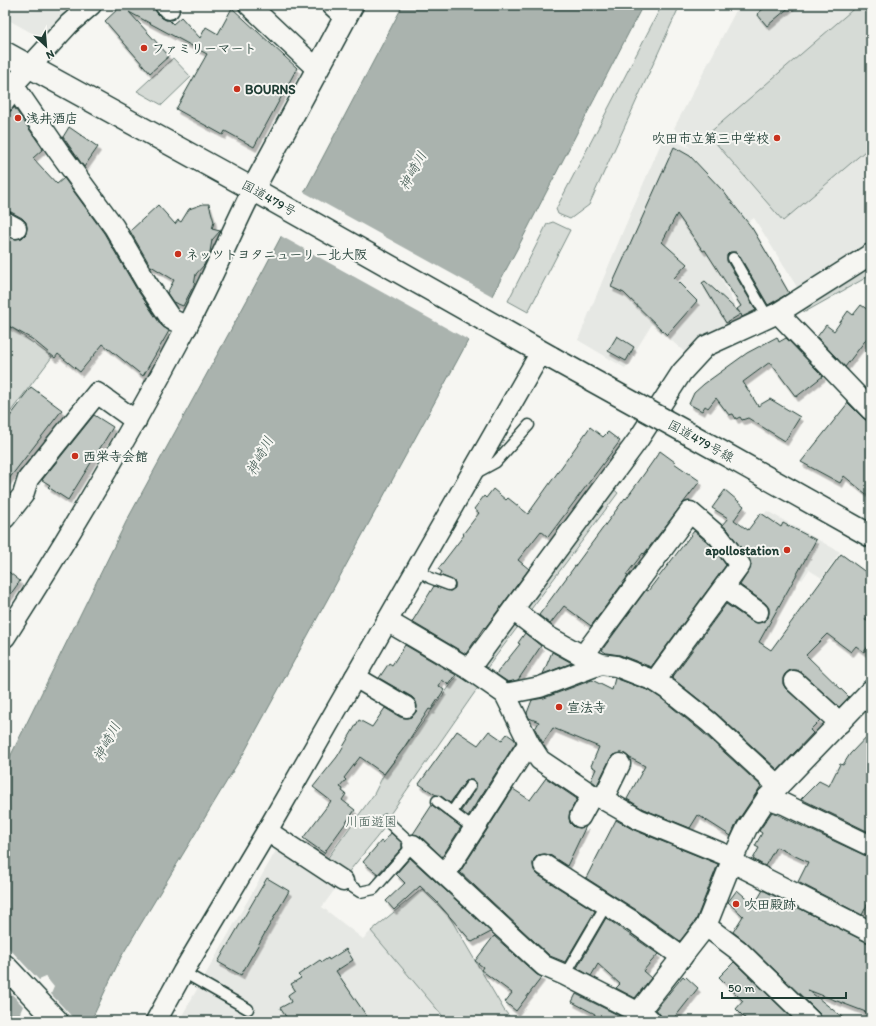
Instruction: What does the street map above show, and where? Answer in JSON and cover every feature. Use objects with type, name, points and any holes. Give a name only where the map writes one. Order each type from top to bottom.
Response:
[{"type":"main road","points":[[256,191],[317,69],[343,9]]},
{"type":"main road","name":"国道479号","points":[[5,53],[256,191],[541,352]]},
{"type":"main road","name":"国道479号線","points":[[541,352],[871,536]]},
{"type":"main road","points":[[5,966],[57,1021]]},
{"type":"street","points":[[91,5],[69,24],[30,67],[9,93],[59,152],[114,227],[146,282],[171,319],[187,327]]},
{"type":"street","points":[[248,5],[317,69]]},
{"type":"street","points":[[5,637],[54,560],[136,421],[187,327],[256,191]]},
{"type":"street","points":[[469,669],[638,440],[682,372],[706,346],[773,316],[868,261]]},
{"type":"street","points":[[773,316],[871,410]]},
{"type":"street","points":[[156,1021],[183,972],[267,831],[541,352]]},
{"type":"street","points":[[5,518],[23,495],[28,479],[97,392],[136,421]]},
{"type":"street","points":[[505,694],[540,687],[592,660],[690,512],[719,537],[740,565],[655,681]]},
{"type":"street","points":[[724,588],[758,612]]},
{"type":"street","points":[[513,610],[548,636],[592,660],[616,666],[655,681],[669,690],[709,722],[784,804],[871,846]]},
{"type":"street","points":[[387,621],[469,669],[505,694],[529,743],[540,760],[597,797],[638,819],[733,858],[738,865],[871,932]]},
{"type":"street","points":[[355,677],[406,707]]},
{"type":"street","points":[[794,680],[840,723]]},
{"type":"street","points":[[413,844],[544,966],[565,975],[641,1018],[682,956],[706,926],[733,858],[747,828],[773,792],[840,723],[869,696]]},
{"type":"street","points":[[445,874],[529,743]]},
{"type":"street","points":[[580,817],[597,797],[620,764]]},
{"type":"street","points":[[267,831],[343,880]]},
{"type":"street","points":[[544,865],[682,956]]},
{"type":"street","points":[[706,926],[738,950],[798,1017]]},
{"type":"lane","points":[[733,258],[773,316]]},
{"type":"lane","points":[[471,476],[496,462],[528,425]]},
{"type":"lane","points":[[417,569],[430,578],[449,585]]},
{"type":"lane","points":[[452,812],[470,786]]},
{"type":"lane","points":[[437,801],[474,829]]},
{"type":"lane","points":[[343,880],[360,892],[374,889],[413,844],[386,820]]},
{"type":"lane","points":[[565,975],[606,905]]},
{"type":"lane","points":[[183,972],[248,1009]]},
{"type":"shaded area","points":[[5,5],[83,5],[46,41],[5,18]]},
{"type":"shaded area","name":"吹田市立第三中学校","points":[[739,5],[871,5],[871,246],[800,292],[754,218],[705,253],[717,270],[743,323],[687,354],[652,324],[625,368],[578,340],[664,136],[690,148],[674,128]]},
{"type":"shaded area","name":"apollostation","points":[[767,511],[840,552],[822,578],[809,570],[802,580],[794,575],[779,591],[748,564],[736,548]]},
{"type":"shaded area","points":[[278,847],[338,885],[322,907],[363,939],[371,931],[447,1021],[179,1021]]},
{"type":"green space","points":[[662,5],[680,5],[589,205],[570,219],[558,214],[556,209]]},
{"type":"green space","points":[[858,5],[871,5],[871,146],[783,221],[708,134]]},
{"type":"green space","points":[[173,58],[191,77],[162,105],[137,91]]},
{"type":"green space","points":[[553,222],[570,230],[528,312],[508,301],[547,224]]},
{"type":"green space","points":[[871,259],[871,277],[869,276],[805,312],[798,307]]},
{"type":"green space","points":[[11,327],[52,357],[5,419],[5,328]]},
{"type":"green space","name":"川面遊園","points":[[611,487],[618,493],[484,672],[482,682],[386,820],[385,827],[347,874],[327,859],[374,794],[383,776],[461,671]]},
{"type":"green space","points":[[422,889],[449,916],[504,1010],[513,1021],[447,1021],[371,931]]},
{"type":"water","name":"神崎川","points":[[403,5],[643,5],[516,251],[456,363],[245,751],[121,957],[91,1021],[5,1021],[5,767],[126,522],[264,269]]},
{"type":"pier","points":[[302,191],[494,297],[470,341],[279,235]]},
{"type":"pier","points":[[5,944],[39,980],[46,977],[54,987],[51,994],[76,1021],[28,1021],[20,1013],[23,1006],[5,987]]},
{"type":"building","name":"BOURNS","points":[[116,5],[153,5],[161,17],[169,20],[173,24],[181,17],[200,38],[206,27],[218,34],[232,8],[297,68],[254,147],[225,131],[223,135],[176,109],[207,54],[129,12],[169,56],[150,73],[105,21],[120,7]]},
{"type":"building","points":[[768,5],[792,5],[767,26],[757,14]]},
{"type":"building","points":[[14,107],[43,149],[33,158],[57,184],[64,178],[104,233],[136,288],[161,325],[169,331],[143,376],[103,344],[80,372],[58,354],[55,358],[32,339],[5,324],[5,235],[16,239],[22,238],[26,234],[27,228],[26,222],[22,218],[11,212],[5,211],[5,115]]},
{"type":"building","points":[[69,127],[98,147],[84,167],[63,137]]},
{"type":"building","points":[[674,147],[690,156],[723,191],[752,228],[789,293],[768,305],[739,255],[736,252],[730,252],[727,255],[727,261],[756,310],[742,317],[741,314],[726,323],[702,283],[705,281],[740,313],[737,309],[741,306],[705,250],[703,251],[677,214],[662,242],[687,264],[674,278],[697,301],[667,335],[624,293],[611,287]]},
{"type":"building","name":"ネッツトヨタニューリー北大阪","points":[[203,204],[209,204],[214,222],[212,229],[220,231],[212,240],[210,252],[204,265],[196,274],[194,285],[183,306],[173,302],[167,293],[174,280],[151,267],[130,231],[158,205],[175,224],[178,220],[181,222],[189,209]]},
{"type":"building","points":[[861,305],[871,312],[871,333],[845,367],[817,337],[826,325],[834,331],[848,311],[853,315]]},
{"type":"building","points":[[617,336],[634,347],[626,361],[608,351]]},
{"type":"building","points":[[777,337],[779,342],[786,338],[823,376],[796,397],[770,362],[743,382],[758,406],[770,399],[800,417],[785,441],[748,418],[742,420],[740,417],[736,419],[733,414],[729,415],[716,398],[708,408],[705,406],[702,411],[689,404],[694,393],[704,384],[747,353]]},
{"type":"building","points":[[31,387],[62,410],[5,484],[5,423]]},
{"type":"building","points":[[848,403],[863,418],[867,421],[871,421],[871,498],[844,476],[840,483],[801,462]]},
{"type":"building","name":"西栄寺会館","points":[[94,415],[113,427],[68,500],[48,487],[50,485],[42,480]]},
{"type":"building","points":[[590,427],[603,437],[608,432],[620,441],[548,537],[541,531],[518,560],[529,569],[485,628],[484,627],[466,654],[412,622],[434,586],[450,591],[455,588],[454,581],[440,575],[442,572],[438,569],[479,513],[474,509],[484,496],[486,498],[493,489],[506,500],[508,498],[528,514]]},
{"type":"building","points":[[660,451],[700,481],[626,575],[628,576],[591,626],[564,606],[550,624],[539,615]]},
{"type":"building","points":[[725,490],[744,506],[734,520],[748,530],[761,513],[781,527],[783,523],[816,540],[759,642],[771,650],[841,554],[871,576],[871,611],[865,620],[871,623],[871,642],[864,652],[856,646],[851,652],[827,634],[806,655],[849,697],[839,707],[797,670],[790,670],[783,678],[783,684],[786,689],[820,720],[810,730],[813,733],[778,770],[717,714],[672,678],[726,604],[751,621],[757,623],[763,622],[768,618],[769,608],[765,603],[740,585],[749,571],[751,565],[749,559],[728,530],[722,525],[728,518],[712,508]]},
{"type":"building","points":[[694,531],[711,545],[726,565],[651,667],[620,655],[606,653],[602,650],[646,590],[648,591]]},
{"type":"building","points":[[5,569],[20,581],[5,602]]},
{"type":"building","points":[[525,633],[541,646],[518,680],[508,682],[496,674],[520,644],[518,643]]},
{"type":"building","points":[[405,645],[456,675],[449,685],[442,680],[439,686],[444,690],[384,774],[360,757],[344,778],[346,780],[340,787],[346,794],[342,800],[355,810],[324,853],[303,838],[331,801],[313,787],[337,757],[359,720],[372,727],[385,708],[400,717],[406,718],[411,717],[416,712],[416,702],[412,697],[379,678],[389,663],[392,665]]},
{"type":"building","points":[[552,652],[572,663],[543,674]]},
{"type":"building","points":[[615,678],[650,691],[662,699],[701,731],[761,786],[737,822],[731,836],[698,815],[690,828],[643,809],[627,799],[645,766],[625,754],[620,753],[613,755],[597,785],[591,780],[596,769],[591,766],[599,747],[553,728],[543,743],[535,729],[539,722],[529,718],[527,713],[532,700],[544,698],[592,680],[612,690]]},
{"type":"building","points":[[457,731],[478,745],[489,731],[502,740],[507,734],[516,742],[468,816],[461,811],[476,789],[476,784],[473,780],[468,780],[465,782],[450,803],[441,796],[436,795],[419,784]]},
{"type":"building","points":[[871,732],[871,833],[801,799],[819,781],[829,786],[840,764],[843,765],[850,754]]},
{"type":"building","points":[[546,778],[577,799],[570,812],[570,823],[574,827],[580,828],[586,826],[567,866],[550,855],[545,854],[538,855],[534,859],[534,870],[538,875],[595,911],[565,962],[550,956],[460,872],[513,789],[530,800]]},
{"type":"building","points":[[432,805],[461,827],[442,857],[421,837],[413,834]]},
{"type":"building","points":[[772,812],[871,857],[871,897],[862,915],[798,882],[808,862],[776,847],[765,866],[753,859],[759,848],[755,846],[762,833],[759,831]]},
{"type":"building","points":[[616,820],[634,830],[718,864],[696,920],[680,941],[638,911],[586,878]]},
{"type":"building","points":[[391,833],[402,843],[402,848],[378,874],[363,862],[381,841],[383,843]]},
{"type":"building","points":[[410,858],[491,932],[472,942],[436,901],[420,886],[394,910],[386,901],[405,883],[396,874]]},
{"type":"building","points":[[267,878],[289,891],[241,975],[218,962]]},
{"type":"building","points":[[737,890],[752,903],[753,900],[756,902],[763,890],[866,942],[871,943],[871,1014],[808,990],[847,1021],[822,1021],[819,1013],[746,942],[733,932],[743,916],[728,902]]},
{"type":"building","points":[[606,918],[658,954],[643,971],[651,978],[635,998],[616,988],[620,984],[598,964],[591,976],[577,968]]},
{"type":"building","points":[[494,936],[536,974],[542,977],[516,1011],[505,1002],[512,993],[481,970],[483,967],[475,961]]},
{"type":"building","points":[[346,949],[353,960],[336,971],[370,1021],[289,1021],[280,1008],[291,1002],[288,995],[295,990],[291,984],[301,978],[298,975],[320,960],[322,962],[328,958],[329,960]]},
{"type":"building","points":[[734,962],[795,1021],[748,1021],[736,1009],[743,1001],[719,977]]},
{"type":"building","points":[[683,976],[698,988],[672,1021],[662,1021],[662,1018],[656,1009]]},
{"type":"building","points":[[576,994],[620,1016],[618,1021],[593,1021],[595,1014],[572,1002]]},
{"type":"place","name":"ファミリーマート","points":[[144,48]]},
{"type":"place","name":"BOURNS","points":[[237,89]]},
{"type":"place","name":"浅井酒店","points":[[18,118]]},
{"type":"place","name":"吹田市立第三中学校","points":[[777,138]]},
{"type":"place","name":"ネッツトヨタニューリー北大阪","points":[[178,254]]},
{"type":"place","name":"西栄寺会館","points":[[75,456]]},
{"type":"place","name":"apollostation","points":[[787,550]]},
{"type":"place","name":"宣法寺","points":[[559,707]]},
{"type":"place","name":"吹田殿跡","points":[[736,904]]}]
